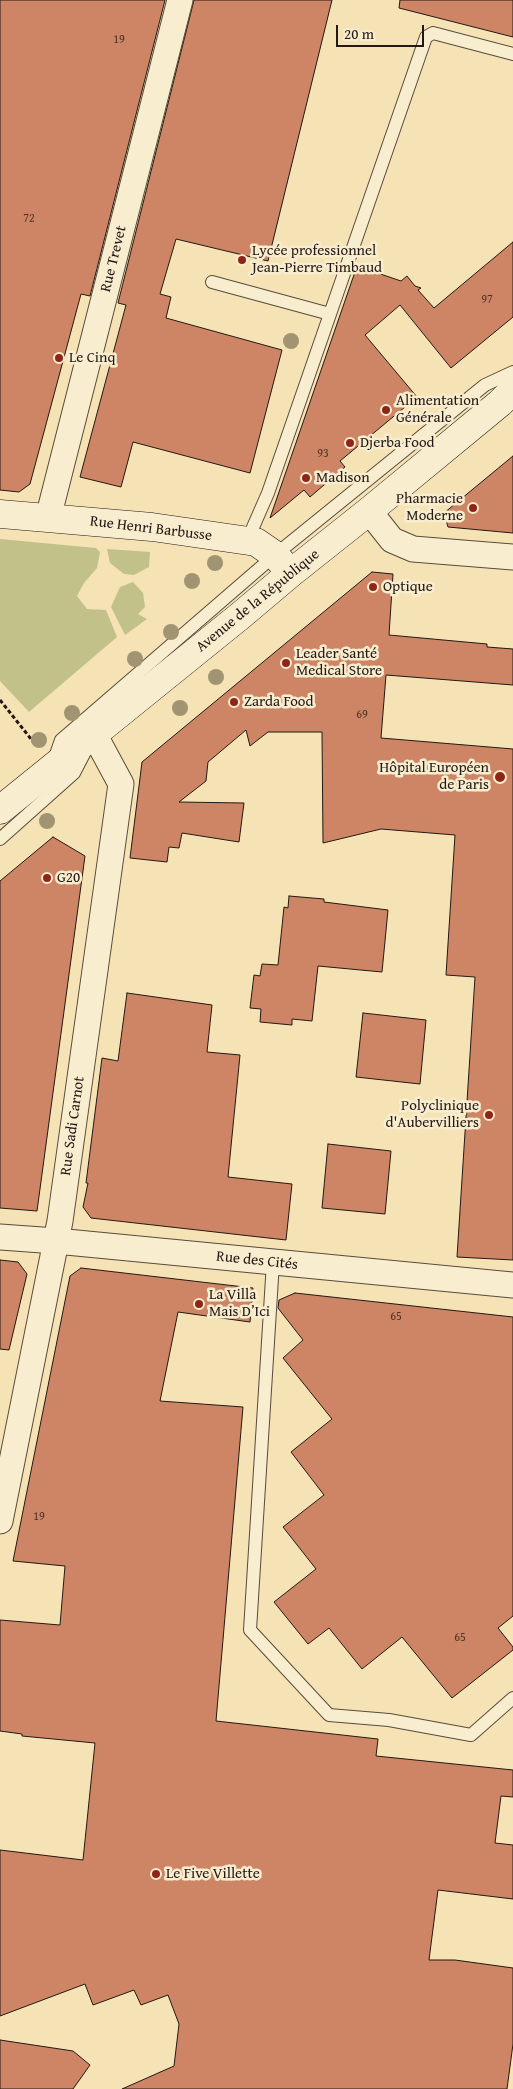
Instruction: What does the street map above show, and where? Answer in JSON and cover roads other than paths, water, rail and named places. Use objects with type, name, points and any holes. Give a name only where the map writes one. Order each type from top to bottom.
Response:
[{"type":"main road","name":"Avenue de la République","points":[[0,810],[52,766],[240,616],[283,564],[369,511],[509,397]]},
{"type":"main road","name":"Rue Henri Barbusse","points":[[0,514],[152,528],[256,542],[283,564]]},
{"type":"street","name":"Rue Trevet","points":[[48,518],[180,0]]},
{"type":"street","points":[[369,511],[392,540],[413,549],[513,557]]},
{"type":"street","name":"Rue Sadi Carnot","points":[[0,1521],[56,1241],[121,784],[94,734]]},
{"type":"street","name":"Rue des Cités","points":[[0,1237],[513,1285]]},
{"type":"lane","points":[[247,541],[268,493],[426,37],[433,33],[513,54]]},
{"type":"lane","points":[[212,282],[330,314]]},
{"type":"lane","points":[[52,766],[61,740],[283,564],[485,385],[513,372]]},
{"type":"lane","points":[[0,839],[74,773],[94,734]]},
{"type":"lane","points":[[273,1262],[250,1630],[329,1715],[389,1720],[471,1735],[513,1698]]},
{"type":"place","name":"Lycée professionnel Jean-Pierre Timbaud","points":[[242,260]]},
{"type":"place","name":"Le Cinq","points":[[59,358]]},
{"type":"place","name":"Alimentation Générale","points":[[386,410]]},
{"type":"place","name":"Djerba Food","points":[[350,443]]},
{"type":"place","name":"Madison","points":[[306,478]]},
{"type":"place","name":"Pharmacie Moderne","points":[[473,508]]},
{"type":"place","name":"Optique","points":[[373,587]]},
{"type":"place","name":"Leader Santé Medical Store","points":[[286,663]]},
{"type":"place","name":"Zarda Food","points":[[234,702]]},
{"type":"place","name":"Hôpital Européen de Paris","points":[[500,777]]},
{"type":"place","name":"G20","points":[[47,878]]},
{"type":"place","name":"Polyclinique d'Aubervilliers","points":[[489,1115]]},
{"type":"place","name":"La Villa Mais D’Ici","points":[[199,1304]]},
{"type":"place","name":"Le Five Villette","points":[[156,1874]]}]
